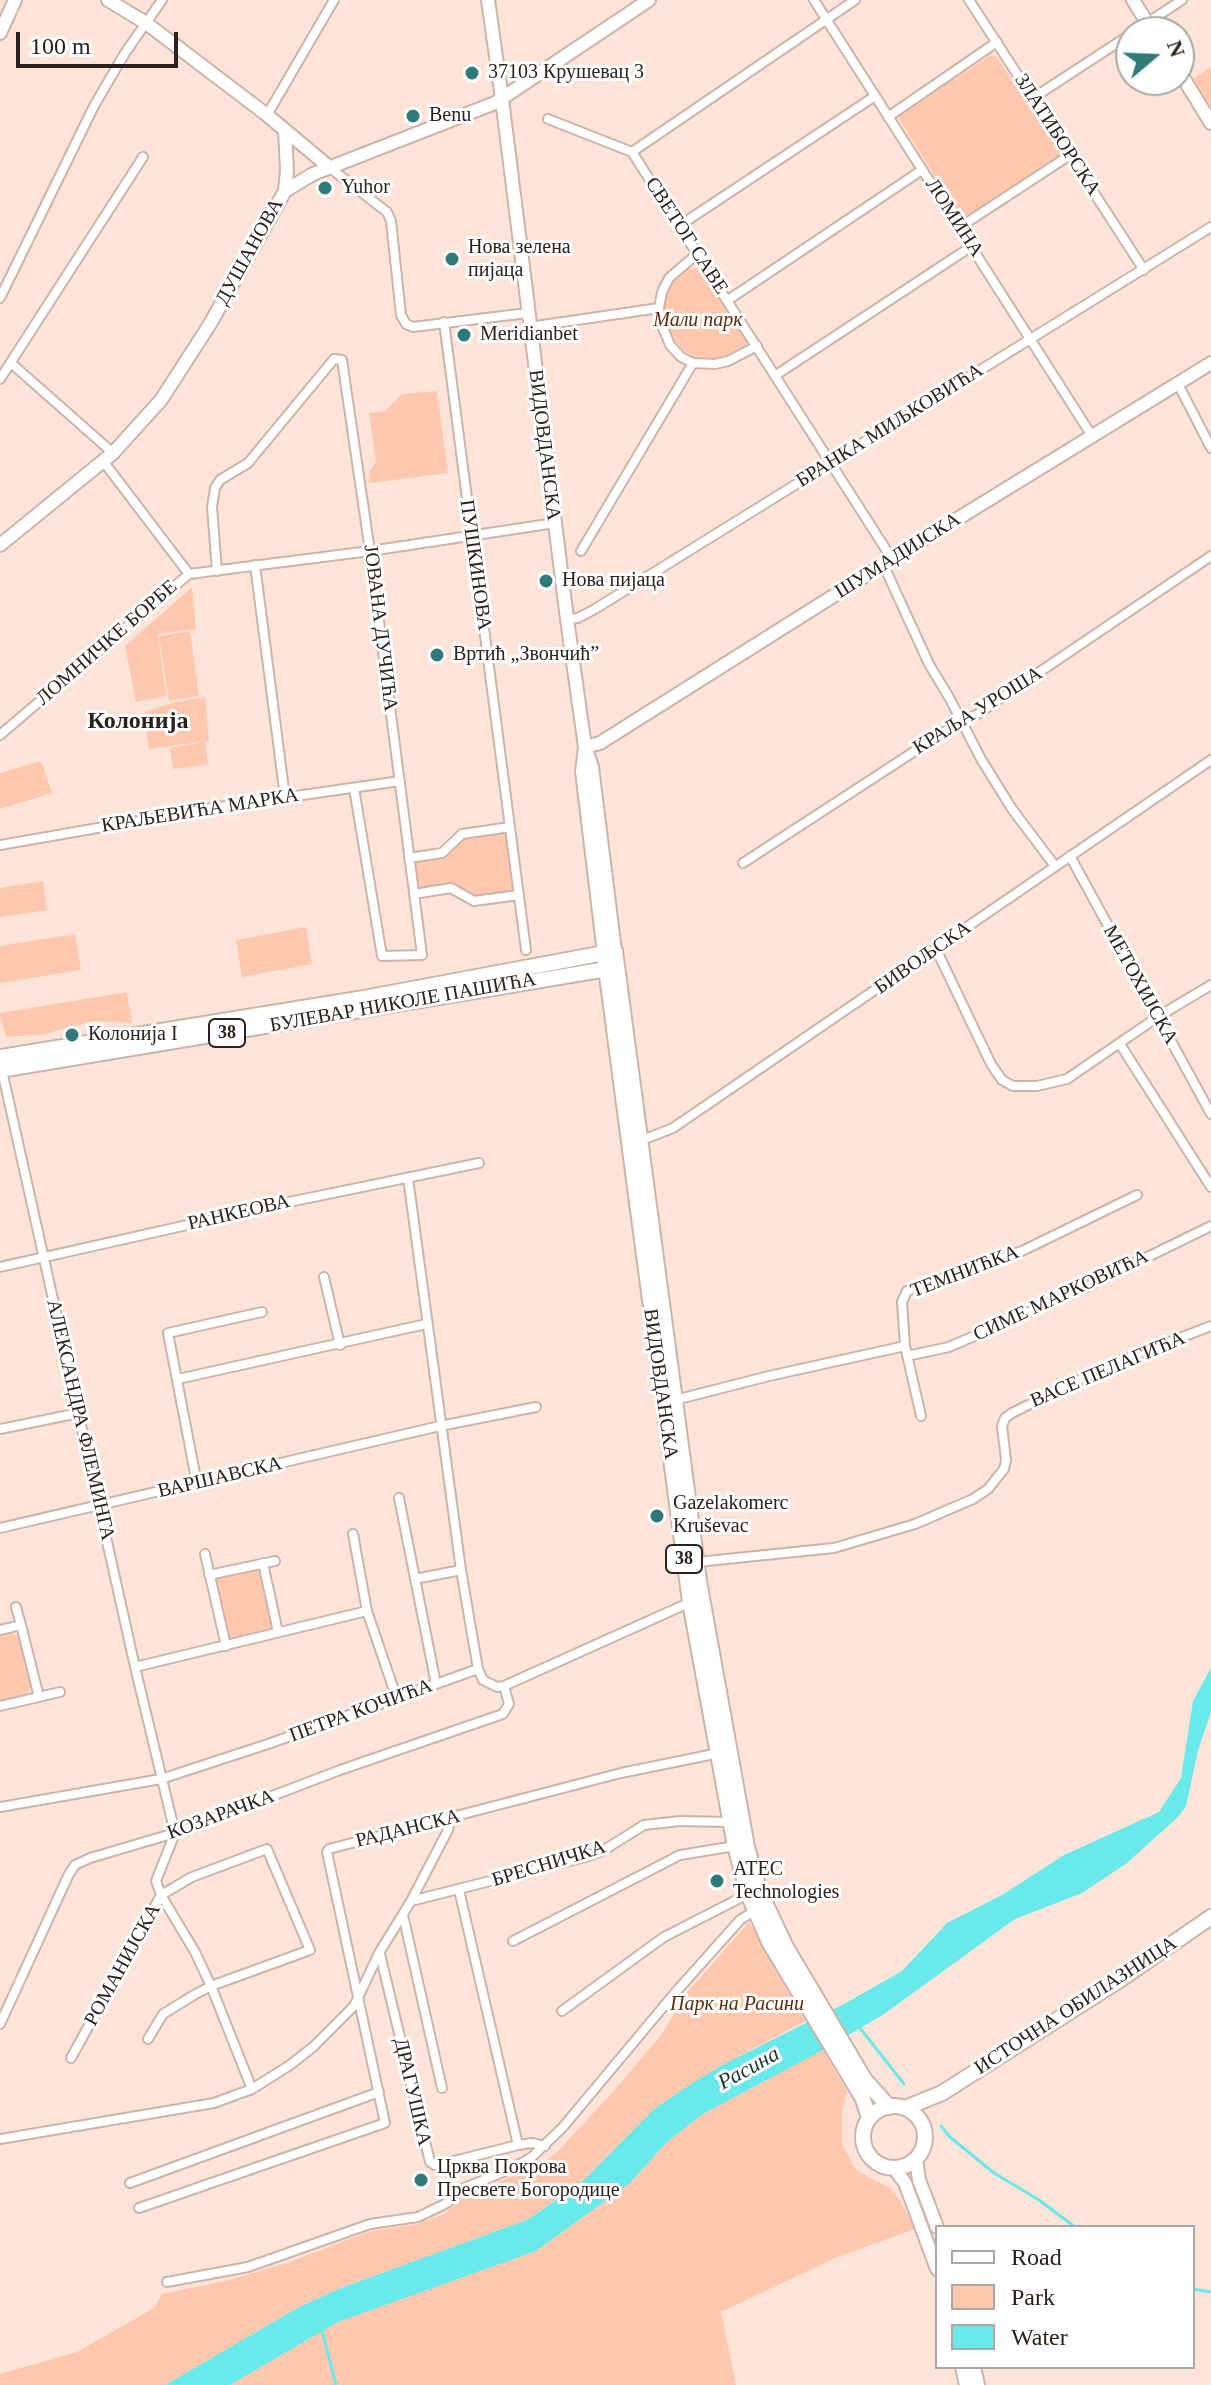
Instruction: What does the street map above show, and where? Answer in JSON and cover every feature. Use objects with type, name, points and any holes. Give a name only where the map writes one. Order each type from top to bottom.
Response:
[{"type":"main road","points":[[0,33],[15,0]]},
{"type":"main road","points":[[108,0],[146,23],[267,115],[329,167]]},
{"type":"main road","name":"ВИДОВДАНСКА","points":[[488,0],[585,747],[581,767],[611,960],[696,1600],[723,1752],[730,1822],[735,1846],[760,1908],[787,1961],[860,2083]]},
{"type":"main road","name":"ДУШАНОВА","points":[[0,545],[108,457],[153,410],[185,366],[285,191],[329,167],[502,99],[649,0]]},
{"type":"main road","points":[[1194,96],[1211,123]]},
{"type":"main road","points":[[285,130],[285,191]]},
{"type":"main road","name":"ШУМАДИЈСКА","points":[[585,747],[600,743],[1211,363]]},
{"type":"main road","name":"БУЛЕВАР НИКОЛЕ ПАШИЋА","points":[[0,1064],[611,960]]},
{"type":"main road","name":"ВИДОВДАНСКА","points":[[666,1383],[675,1400],[697,1562],[696,1600]]},
{"type":"main road","name":"ВИДОВДАНСКА","points":[[723,1752],[741,1821],[754,1892]]},
{"type":"main road","name":"ИСТОЧНА ОБИЛАЗНИЦА","points":[[905,2108],[942,2093],[1118,1981],[1211,1917]]},
{"type":"main road","name":"38","points":[[860,2083],[889,2107]]},
{"type":"main road","name":"38","points":[[860,2083],[869,2118],[864,2131],[865,2149],[879,2164],[894,2168]]},
{"type":"main road","name":"ИСТОЧНА ОБИЛАЗНИЦА","points":[[923,2127],[927,2114],[942,2093]]},
{"type":"main road","points":[[869,2118],[889,2107],[905,2108],[919,2119],[923,2127],[924,2144],[916,2159],[906,2166],[894,2168],[905,2183],[935,2264]]},
{"type":"main road","points":[[916,2159],[919,2180],[936,2225]]},
{"type":"street","points":[[0,298],[94,106],[162,0]]},
{"type":"street","points":[[267,115],[334,0]]},
{"type":"street","name":"ЛОМИНА","points":[[814,0],[1092,436]]},
{"type":"street","points":[[548,119],[632,152],[855,0]]},
{"type":"street","name":"ЗЛАТИБОРСКА","points":[[969,0],[1144,270]]},
{"type":"street","points":[[1163,16],[1182,0]]},
{"type":"street","points":[[888,117],[997,42]]},
{"type":"street","points":[[1033,98],[1115,44]]},
{"type":"street","points":[[679,226],[875,96]]},
{"type":"street","name":"СВЕТОГ САВЕ","points":[[632,152],[831,462],[887,562],[929,664],[999,789],[1055,866]]},
{"type":"street","points":[[960,227],[1070,155]]},
{"type":"street","points":[[0,379],[143,157]]},
{"type":"street","points":[[329,167],[387,212],[391,221],[401,315],[406,324],[413,327],[527,313]]},
{"type":"street","points":[[728,300],[922,170]]},
{"type":"street","name":"БРАНКА МИЉКОВИЋА","points":[[567,619],[578,618],[595,609],[1211,227]]},
{"type":"street","points":[[776,375],[972,246]]},
{"type":"street","points":[[697,254],[669,278],[662,292],[659,308],[661,323],[670,345],[681,357],[693,363],[715,364],[757,346]]},
{"type":"street","points":[[529,327],[659,308]]},
{"type":"street","name":"ПУШКИНОВА","points":[[444,322],[526,950]]},
{"type":"street","name":"ЈОВАНА ДУЧИЋА","points":[[217,571],[212,507],[215,488],[220,480],[248,463],[328,365],[338,358],[343,362],[370,551],[422,955],[382,956],[354,788]]},
{"type":"street","points":[[11,363],[108,457],[179,564],[189,574]]},
{"type":"street","points":[[581,551],[693,363]]},
{"type":"street","points":[[1178,384],[1211,448]]},
{"type":"street","name":"ЛОМНИЧКЕ БОРБЕ","points":[[0,735],[189,574],[555,523]]},
{"type":"street","name":"КРАЉА УРОША","points":[[743,863],[961,721],[976,715],[1211,556]]},
{"type":"street","points":[[255,565],[285,797]]},
{"type":"street","name":"БИВОЉСКА","points":[[634,1142],[673,1128],[1211,760]]},
{"type":"street","name":"КРАЉЕВИЋА МАРКА","points":[[0,845],[400,781]]},
{"type":"street","points":[[409,858],[442,853],[462,834],[510,827]]},
{"type":"street","name":"МЕТОХИЈСКА","points":[[1070,856],[1211,1114]]},
{"type":"street","points":[[414,894],[451,888],[474,901],[519,895]]},
{"type":"street","points":[[936,949],[991,1064],[1007,1084],[1037,1086],[1060,1082],[1211,985]]},
{"type":"street","points":[[1120,1044],[1211,1187]]},
{"type":"street","name":"АЛЕКСАНДРА ФЛЕМИНГА","points":[[0,1064],[161,1779]]},
{"type":"street","name":"РАНКЕОВА","points":[[0,1267],[479,1163]]},
{"type":"street","points":[[408,1178],[461,1570],[478,1669],[483,1680],[490,1685],[504,1686],[696,1600]]},
{"type":"street","name":"ТЕМНИЋКА","points":[[921,1416],[906,1351],[902,1302],[907,1291],[1022,1251],[1137,1195]]},
{"type":"street","name":"СИМЕ МАРКОВИЋА","points":[[675,1400],[769,1376],[906,1351],[949,1347],[1084,1288],[1211,1226]]},
{"type":"street","points":[[324,1277],[340,1345]]},
{"type":"street","points":[[197,1484],[168,1333],[262,1312]]},
{"type":"street","points":[[178,1379],[426,1324]]},
{"type":"street","name":"ВАСЕ ПЕЛАГИЋА","points":[[697,1562],[834,1548],[915,1524],[973,1499],[988,1489],[1004,1469],[1002,1426],[1005,1418],[1114,1363],[1211,1326]]},
{"type":"street","name":"ВАРШАВСКА","points":[[0,1528],[440,1426],[536,1407]]},
{"type":"street","points":[[0,1429],[79,1413]]},
{"type":"street","points":[[399,1498],[436,1684]]},
{"type":"street","points":[[353,1534],[367,1611],[397,1699]]},
{"type":"street","points":[[205,1554],[226,1646]]},
{"type":"street","points":[[209,1575],[275,1561]]},
{"type":"street","points":[[263,1563],[278,1632]]},
{"type":"street","points":[[415,1579],[461,1570]]},
{"type":"street","points":[[16,1607],[39,1697]]},
{"type":"street","points":[[135,1667],[367,1611]]},
{"type":"street","points":[[0,1630],[21,1625]]},
{"type":"street","name":"ПЕТРА КОЧИЋА","points":[[0,1807],[161,1779],[478,1669]]},
{"type":"street","name":"КОЗАРАЧКА","points":[[0,2024],[75,1865],[175,1833],[340,1770],[503,1714],[509,1704],[504,1686]]},
{"type":"street","points":[[0,1706],[60,1692]]},
{"type":"street","name":"РАДАНСКА","points":[[139,2208],[385,2123],[327,1852],[332,1847],[621,1773],[723,1752]]},
{"type":"street","points":[[161,1779],[175,1833]]},
{"type":"street","points":[[0,2139],[214,2103],[252,2089],[313,2047],[348,2014],[379,1953],[411,1901],[448,1830],[450,1819]]},
{"type":"street","name":"БРЕСНИЧКА","points":[[411,1901],[585,1857],[604,1850],[644,1825],[680,1821],[730,1822]]},
{"type":"street","name":"РОМАНИЈСКА","points":[[71,2058],[161,1895],[156,1881],[157,1873],[175,1833]]},
{"type":"street","points":[[513,1941],[680,1855],[735,1846]]},
{"type":"street","points":[[148,2039],[163,2014],[211,1986],[310,1950],[267,1849],[192,1877],[161,1895],[211,1986],[252,2089]]},
{"type":"street","points":[[459,1890],[518,2145]]},
{"type":"street","points":[[562,2011],[664,1937],[754,1892]]},
{"type":"street","points":[[167,2282],[248,2267],[370,2224],[418,2217],[447,2203],[462,2189],[515,2167],[545,2146],[740,1920],[760,1908]]},
{"type":"street","name":"ДРАГУШКА","points":[[403,1915],[442,2088]]},
{"type":"street","name":"ДРАГУШКА","points":[[379,1953],[430,2162],[435,2165],[446,2163],[532,2143],[545,2146]]},
{"type":"street","points":[[130,2183],[379,2092]]},
{"type":"green space","points":[[991,55],[996,56],[1060,153],[1058,158],[967,219],[960,217],[899,119],[902,113]]},
{"type":"green space","points":[[1211,67],[1211,123],[1195,96],[1195,78]]},
{"type":"green space","name":"Мали парк","points":[[699,268],[748,342],[740,351],[715,359],[697,360],[672,338],[664,312],[665,298],[673,280],[689,269]]},
{"type":"green space","points":[[437,391],[448,473],[370,483],[369,472],[376,461],[369,413],[385,411],[402,394]]},
{"type":"green space","points":[[192,587],[196,629],[158,634],[166,696],[136,702],[125,646]]},
{"type":"green space","points":[[190,631],[199,696],[169,701],[159,636]]},
{"type":"green space","points":[[205,697],[209,741],[149,749],[143,713],[171,703]]},
{"type":"green space","points":[[205,742],[208,764],[173,769],[170,748]]},
{"type":"green space","points":[[41,761],[52,793],[0,809],[0,773]]},
{"type":"green space","points":[[510,827],[519,895],[474,901],[451,888],[414,894],[409,858],[442,853],[462,834]]},
{"type":"green space","points":[[43,881],[47,910],[0,917],[0,888]]},
{"type":"green space","points":[[306,927],[312,964],[242,977],[236,940]]},
{"type":"green space","points":[[75,934],[81,970],[0,983],[0,946]]},
{"type":"green space","points":[[127,992],[132,1023],[93,1021],[41,1035],[6,1037],[0,1016],[0,1013]]},
{"type":"green space","points":[[259,1569],[272,1629],[228,1638],[215,1579]]},
{"type":"green space","points":[[9,1632],[18,1636],[31,1685],[28,1694],[0,1701],[0,1635]]},
{"type":"green space","name":"Парк на Расини","points":[[749,1922],[805,2021],[722,2065],[654,2109],[584,2180],[529,2219],[341,2288],[299,2307],[165,2385],[0,2385],[0,2374],[77,2352],[154,2308],[162,2294],[229,2280],[287,2263],[370,2231],[417,2224],[444,2214],[468,2194],[542,2164],[611,2094],[662,2034],[686,1994]]},
{"type":"green space","points":[[823,2050],[847,2091],[842,2111],[842,2144],[856,2170],[890,2188],[915,2229],[837,2257],[721,2312],[736,2385],[230,2385],[338,2322],[536,2251],[630,2183],[666,2143],[701,2115]]},
{"type":"water","name":"Расина","points":[[1211,1668],[1211,1712],[1198,1750],[1186,1806],[1127,1863],[1082,1893],[1015,1919],[884,2014],[701,2115],[666,2143],[630,2183],[536,2251],[338,2322],[230,2385],[165,2385],[299,2307],[341,2288],[529,2219],[584,2180],[654,2109],[691,2084],[902,1971],[947,1923],[1002,1895],[1064,1855],[1159,1812],[1181,1778],[1193,1701]]},
{"type":"waterway","points":[[860,2028],[904,2084]]},
{"type":"waterway","points":[[941,2126],[994,2173],[1072,2225]]},
{"type":"waterway","points":[[1195,2289],[1211,2292]]},
{"type":"waterway","points":[[322,2330],[336,2385]]},
{"type":"place","name":"37103 Крушевац 3","points":[[472,73]]},
{"type":"place","name":"Benu","points":[[413,116]]},
{"type":"place","name":"Yuhor","points":[[325,188]]},
{"type":"place","name":"Нова зелена пијаца","points":[[452,259]]},
{"type":"place","name":"Meridianbet","points":[[464,335]]},
{"type":"place","name":"Нова пијаца","points":[[546,581]]},
{"type":"place","name":"Вртић „Звончић”","points":[[437,655]]},
{"type":"place","name":"Колонија I","points":[[72,1035]]},
{"type":"place","name":"Gazelakomerc Kruševac","points":[[657,1516]]},
{"type":"place","name":"ATEC Technologies","points":[[717,1881]]},
{"type":"place","name":"Црква Покрова Пресвете Богородице","points":[[421,2180]]},
{"type":"district","name":"Колонија","points":[[138,722]]}]
